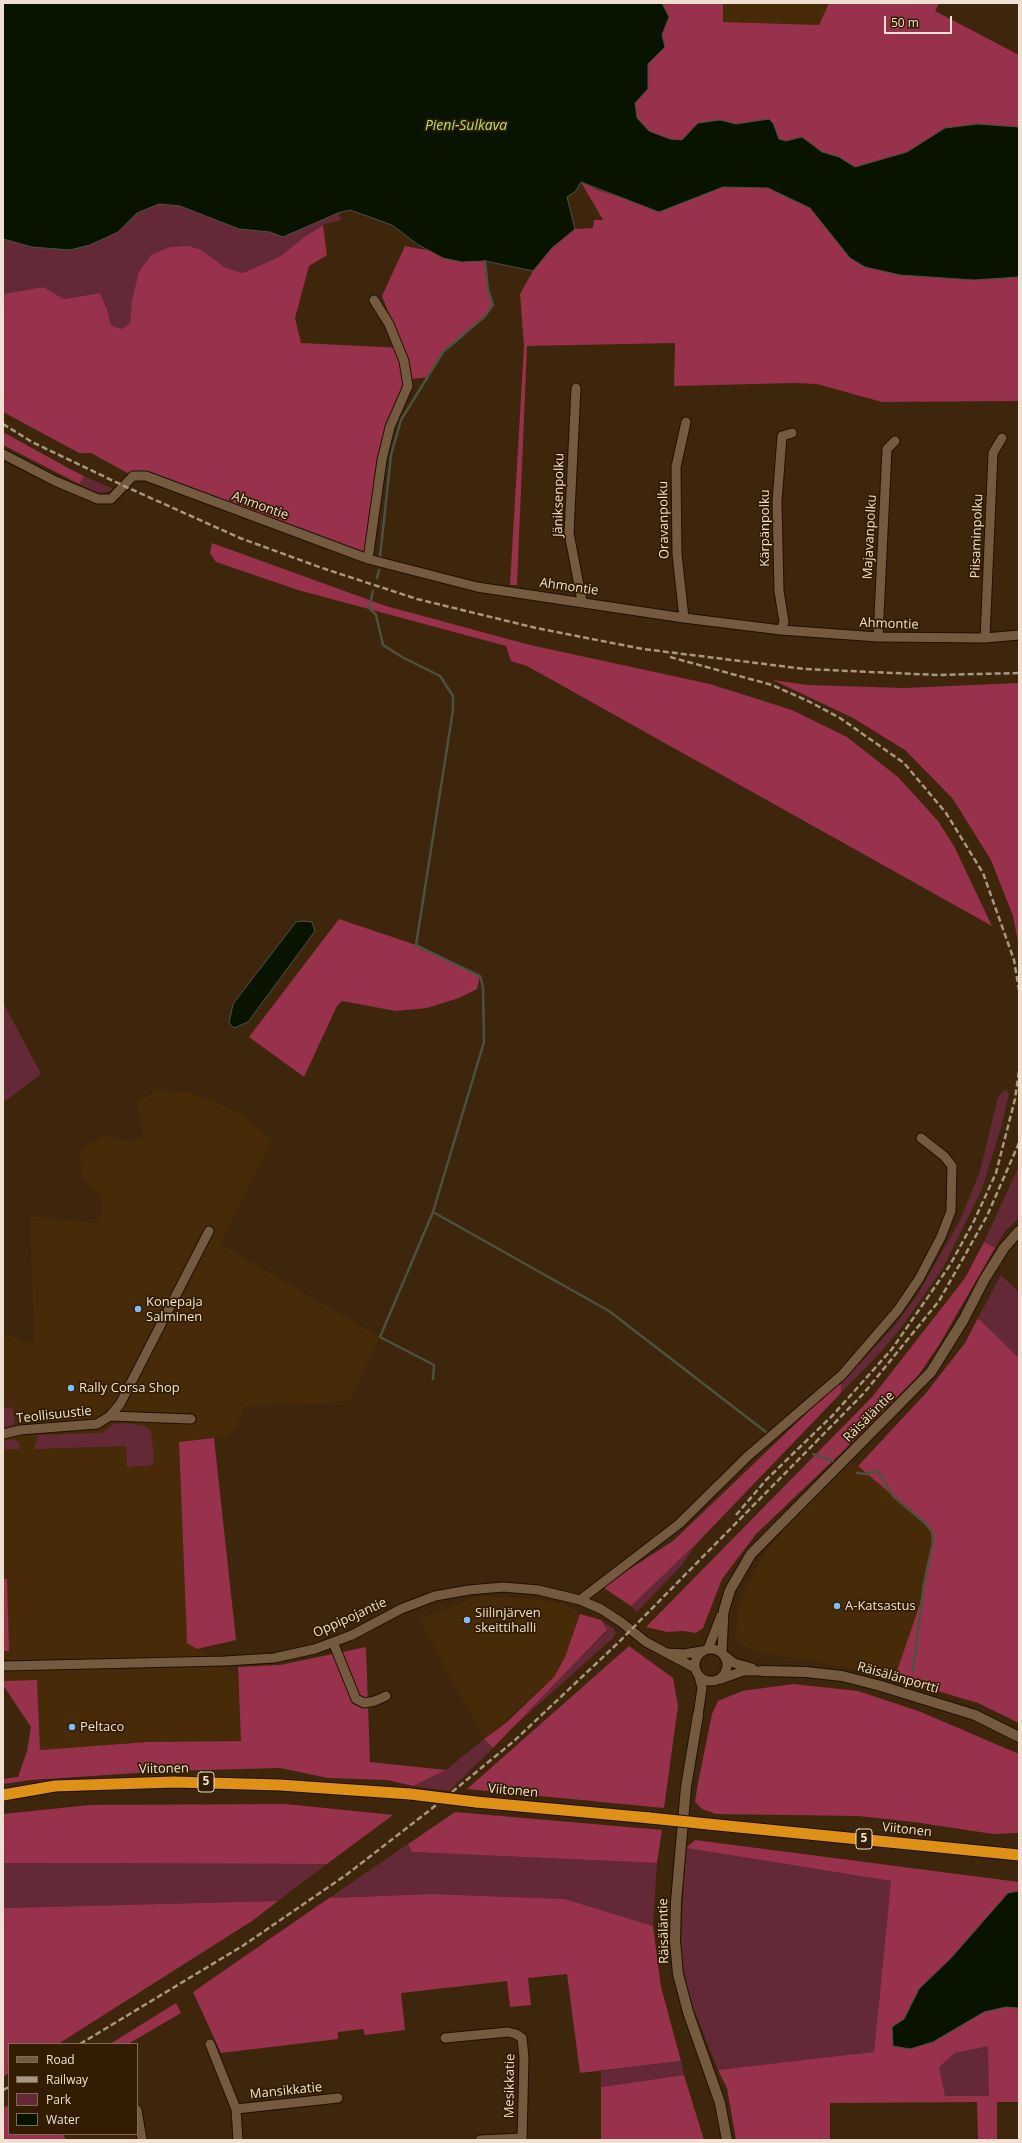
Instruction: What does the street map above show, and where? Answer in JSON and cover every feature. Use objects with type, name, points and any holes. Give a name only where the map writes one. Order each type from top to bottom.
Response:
[{"type":"highway","name":"Viitonen","points":[[3,1795],[56,1786],[174,1782],[280,1785],[410,1794],[476,1802],[1019,1855]]},
{"type":"street","points":[[368,559],[382,460],[390,427],[408,386],[401,353],[389,324],[374,300]]},
{"type":"street","name":"Jäniksenpolku","points":[[576,388],[569,533],[582,601]]},
{"type":"street","name":"Oravanpolku","points":[[684,618],[677,554],[676,467],[686,422]]},
{"type":"street","name":"Kärpänpolku","points":[[781,630],[784,622],[779,591],[777,502],[782,436],[792,433]]},
{"type":"street","name":"Piisaminpolku","points":[[985,638],[993,453],[1002,438]]},
{"type":"street","name":"Majavanpolku","points":[[878,637],[887,449],[895,441]]},
{"type":"street","name":"Ahmontie","points":[[3,454],[55,481],[98,499],[112,499],[133,476],[146,476],[368,559],[477,586],[582,601],[684,618],[781,630],[878,637],[985,638],[1019,635]]},
{"type":"street","points":[[580,1600],[679,1524],[748,1456],[842,1375],[898,1310],[919,1279],[941,1237],[951,1211],[953,1190],[952,1166],[944,1156],[921,1138]]},
{"type":"street","name":"Teollisuustie","points":[[3,1434],[20,1430],[97,1424],[110,1416],[120,1404],[209,1231]]},
{"type":"street","name":"Räisäläntie","points":[[724,1610],[730,1590],[751,1554],[931,1372],[964,1319],[984,1280],[1004,1248],[1019,1231]]},
{"type":"street","points":[[110,1416],[191,1419]]},
{"type":"street","name":"Oppipojantie","points":[[3,1666],[225,1661],[274,1658],[315,1649],[352,1635],[400,1609],[432,1597],[469,1590],[503,1587],[538,1590],[580,1600],[608,1614],[646,1642],[697,1672]]},
{"type":"street","points":[[698,1715],[702,1688],[697,1672],[696,1659],[705,1650],[724,1610]]},
{"type":"street","points":[[698,1715],[707,1689],[726,1672],[728,1666],[723,1654],[724,1610]]},
{"type":"street","points":[[333,1642],[356,1699],[364,1703],[375,1701],[386,1696]]},
{"type":"street","points":[[664,1653],[684,1654],[705,1650],[723,1654],[734,1663],[763,1671]]},
{"type":"street","points":[[697,1672],[708,1681],[717,1680],[743,1671],[763,1671]]},
{"type":"street","name":"Räisälänportti","points":[[763,1671],[806,1672],[842,1676],[881,1686],[974,1715],[1019,1737]]},
{"type":"street","name":"Räisäläntie","points":[[698,1715],[686,1787],[676,1902],[675,1941],[678,1974],[688,2012],[720,2103],[727,2140]]},
{"type":"street","name":"Mesikkatie","points":[[446,2038],[508,2032],[516,2034],[522,2038],[524,2058],[522,2139]]},
{"type":"street","name":"Mansikkatie","points":[[210,2044],[236,2109],[238,2140]]},
{"type":"street","name":"Mansikkatie","points":[[236,2109],[338,2098]]},
{"type":"street","points":[[138,2116],[142,2140]]},
{"type":"street","points":[[480,2140],[522,2139]]},
{"type":"shaded area","points":[[662,3],[723,3],[723,22],[819,25],[829,3],[939,3],[935,11],[1019,55],[1019,127],[978,124],[945,128],[907,152],[854,167],[839,157],[822,152],[802,137],[786,141],[779,139],[773,123],[769,119],[735,124],[720,121],[698,123],[682,140],[670,139],[649,131],[637,118],[635,103],[648,89],[648,64],[665,47],[662,35],[669,17]]},
{"type":"shaded area","points":[[723,3],[829,3],[819,25],[722,22]]},
{"type":"shaded area","points":[[581,182],[598,190],[659,212],[723,187],[768,188],[810,208],[850,258],[974,280],[1019,277],[1019,401],[882,402],[817,384],[795,383],[674,386],[675,343],[527,346],[517,585],[510,585],[524,346],[520,294],[533,271],[552,248],[575,229],[593,228],[594,220],[603,220]]},
{"type":"shaded area","points":[[323,225],[327,255],[309,266],[295,318],[301,343],[402,348],[382,296],[405,246],[485,261],[488,290],[493,305],[484,317],[443,352],[428,377],[412,379],[408,386],[390,427],[368,559],[186,492],[133,476],[91,453],[79,453],[3,412],[3,294],[43,287],[64,299],[100,293],[107,309],[111,325],[121,329],[130,323],[132,300],[139,272],[151,255],[170,247],[189,246],[201,250],[226,268],[243,273],[281,256],[304,237]]},
{"type":"shaded area","points":[[3,432],[84,476],[79,484],[3,445]]},
{"type":"shaded area","points":[[212,543],[386,606],[530,645],[710,684],[792,710],[847,737],[898,777],[938,821],[954,846],[992,926],[527,666],[511,661],[506,646],[298,590],[216,562],[210,553]]},
{"type":"shaded area","points":[[773,680],[807,685],[904,688],[1019,683],[1019,947],[1013,916],[991,860],[953,799],[905,750],[853,718]]},
{"type":"shaded area","points":[[339,919],[416,945],[480,976],[477,989],[459,998],[427,1008],[396,1011],[342,1001],[337,1006],[304,1077],[249,1037]]},
{"type":"shaded area","points":[[155,1090],[189,1092],[241,1113],[272,1141],[220,1244],[380,1337],[350,1400],[323,1404],[245,1406],[237,1425],[229,1436],[179,1442],[187,1643],[238,1675],[241,1740],[148,1742],[40,1750],[37,1680],[3,1681],[3,1335],[12,1335],[21,1342],[34,1343],[30,1216],[95,1223],[103,1211],[99,1194],[83,1179],[78,1150],[104,1136],[129,1141],[143,1136],[137,1103]]},
{"type":"shaded area","points":[[984,1242],[995,1248],[939,1345],[918,1376],[841,1453],[756,1534],[722,1579],[703,1628],[696,1633],[683,1631],[667,1632],[646,1627],[873,1396],[965,1278]]},
{"type":"shaded area","points":[[978,1318],[1019,1358],[1019,1723],[978,1703],[893,1678],[898,1668],[920,1604],[933,1542],[932,1532],[925,1523],[858,1466],[926,1393],[965,1343]]},
{"type":"shaded area","points":[[841,1384],[841,1393],[697,1543],[631,1606],[604,1588],[611,1581],[673,1541],[835,1386]]},
{"type":"shaded area","points":[[214,1438],[236,1640],[197,1649],[187,1643],[179,1442]]},
{"type":"shaded area","points":[[847,1457],[925,1523],[932,1532],[933,1542],[920,1604],[898,1668],[893,1678],[807,1660],[760,1653],[741,1645],[735,1638],[740,1601],[761,1559],[810,1494]]},
{"type":"shaded area","points":[[3,1579],[7,1579],[9,1651],[3,1651]]},
{"type":"shaded area","points":[[479,1596],[521,1598],[564,1603],[580,1614],[565,1657],[554,1677],[484,1739],[419,1619]]},
{"type":"shaded area","points":[[580,1614],[601,1620],[607,1630],[493,1748],[484,1739],[507,1722],[554,1677],[565,1657]]},
{"type":"shaded area","points":[[629,1646],[673,1678],[678,1706],[664,1808],[467,1789]]},
{"type":"shaded area","points":[[366,1647],[370,1762],[446,1770],[413,1786],[387,1780],[328,1778],[280,1768],[167,1771],[31,1780],[3,1784],[3,1779],[18,1777],[27,1751],[31,1727],[3,1685],[3,1681],[37,1680],[40,1750],[148,1742],[241,1741],[238,1667],[280,1665]]},
{"type":"shaded area","points":[[793,1684],[858,1691],[921,1712],[1019,1754],[1019,1831],[1017,1833],[993,1834],[914,1822],[858,1816],[716,1814],[702,1809],[695,1802],[712,1714],[718,1701],[742,1691]]},
{"type":"shaded area","points":[[286,1804],[393,1815],[327,1864],[3,1863],[3,1814],[90,1805]]},
{"type":"shaded area","points":[[455,1812],[662,1830],[657,1863],[412,1852],[408,1844]]},
{"type":"shaded area","points":[[695,1840],[1019,1882],[1019,1891],[1008,1893],[951,1958],[919,1989],[904,2019],[933,2042],[984,2012],[1006,2007],[1019,2008],[1019,2102],[997,2102],[997,2140],[978,2140],[977,2102],[830,2103],[830,2140],[736,2140],[727,2088],[718,2070],[874,2052],[891,1881],[686,1848]],"holes":[[[988,2046],[989,2096],[945,2096],[939,2067],[955,2053]]]},
{"type":"shaded area","points":[[431,1894],[565,1899],[653,1926],[661,1987],[681,2061],[580,2073],[567,1974],[528,1978],[531,2005],[510,2007],[507,1981],[401,1993],[405,2030],[365,2035],[363,2029],[338,2032],[338,2039],[221,2053],[193,1992],[329,1898]]},
{"type":"shaded area","points":[[278,1901],[252,1921],[60,2043],[8,2043],[8,2074],[3,2077],[3,1908]]},
{"type":"shaded area","points":[[176,2003],[181,2013],[130,2043],[112,2043]]},
{"type":"shaded area","points":[[684,2075],[704,2140],[601,2140],[601,2087]]},
{"type":"shaded area","points":[[8,2106],[8,2135],[64,2135],[66,2140],[3,2140],[3,2108]]},
{"type":"green space","points":[[3,154],[575,229],[552,248],[533,271],[485,261],[462,262],[417,244],[392,225],[350,210],[338,213],[341,220],[322,225],[304,237],[281,256],[243,273],[226,268],[201,250],[132,300],[130,323],[121,329],[111,325],[107,309],[100,293],[64,299],[43,287],[3,294]]},
{"type":"green space","points":[[84,476],[113,489],[108,492],[99,493],[79,484]]},
{"type":"green space","points":[[3,1002],[41,1074],[3,1103]]},
{"type":"green space","points":[[1006,1089],[1009,1094],[1002,1124],[982,1189],[943,1268],[900,1329],[881,1352],[841,1393],[841,1384],[894,1326],[916,1297],[960,1220],[980,1171],[998,1097]]},
{"type":"green space","points":[[1019,1166],[1019,1218],[1006,1230],[995,1248],[984,1242]]},
{"type":"green space","points":[[1001,1275],[1019,1292],[1019,1358],[978,1318]]},
{"type":"green space","points":[[3,1408],[13,1408],[15,1421],[13,1425],[3,1428]]},
{"type":"green space","points":[[125,1423],[145,1426],[151,1431],[154,1459],[152,1465],[127,1467],[126,1446],[34,1449],[38,1435],[102,1433],[114,1424]]},
{"type":"green space","points":[[14,1439],[19,1443],[20,1449],[4,1449],[4,1441]]},
{"type":"green space","points":[[697,1543],[682,1565],[637,1612],[631,1606]]},
{"type":"green space","points":[[601,1620],[613,1628],[616,1632],[614,1637],[510,1730],[607,1631]]},
{"type":"green space","points":[[484,1739],[493,1748],[449,1791],[413,1786],[446,1770]]},
{"type":"green space","points":[[408,1844],[412,1852],[657,1863],[653,1926],[565,1899],[431,1894],[329,1898]]},
{"type":"green space","points":[[686,1848],[891,1881],[878,2011],[933,2042],[984,2012],[1019,2008],[989,2096],[945,2096],[855,2077],[804,2127],[794,2140],[739,2068],[718,2070],[689,1997],[680,1951]]},
{"type":"green space","points":[[3,1863],[327,1864],[278,1901],[3,1908]]},
{"type":"green space","points":[[681,2061],[684,2075],[601,2087],[601,2071]]},
{"type":"water","name":"Pieni-Sulkava","points":[[3,3],[662,3],[669,17],[662,35],[665,47],[648,64],[648,89],[635,103],[637,118],[649,131],[670,139],[682,140],[698,123],[720,120],[736,124],[769,119],[773,123],[779,139],[786,141],[802,137],[822,152],[839,157],[855,167],[907,152],[945,128],[978,124],[1019,127],[1019,277],[974,280],[900,275],[865,267],[850,258],[810,208],[768,188],[723,187],[659,212],[581,182],[576,191],[567,197],[575,229],[552,248],[533,271],[485,261],[462,262],[443,258],[417,244],[392,225],[350,210],[338,213],[283,237],[270,232],[239,229],[180,206],[159,204],[137,213],[118,232],[90,245],[70,250],[32,247],[3,239]]},
{"type":"water","points":[[296,922],[312,922],[315,931],[248,1022],[234,1028],[229,1023],[233,1004]]},
{"type":"water","points":[[1019,1891],[1019,2008],[1006,2007],[984,2012],[933,2042],[910,2049],[893,2046],[892,2027],[904,2019],[919,1989],[951,1958],[1008,1893]]},
{"type":"waterway","points":[[380,557],[391,455],[401,420],[443,352],[484,317],[493,305],[488,290],[485,261]]},
{"type":"waterway","points":[[377,578],[379,570]]},
{"type":"waterway","points":[[373,591],[369,608],[376,615],[383,645],[402,657],[440,676],[453,696],[453,710],[416,945],[480,976],[483,987],[484,1042],[433,1212],[380,1337],[434,1365],[433,1379]]},
{"type":"waterway","points":[[433,1212],[609,1311],[766,1432]]},
{"type":"waterway","points":[[813,1454],[833,1461]]},
{"type":"waterway","points":[[857,1473],[866,1474],[878,1471],[893,1496],[925,1523],[932,1532],[933,1542],[924,1584],[913,1671]]},
{"type":"railway","points":[[3,424],[32,442],[124,486],[240,538],[322,568],[417,599],[536,628],[643,649],[805,669],[938,675],[1019,673]]},
{"type":"railway","points":[[670,657],[772,685],[808,701],[840,718],[904,763],[946,813],[983,873],[1014,960],[1019,990]]},
{"type":"railway","points":[[736,1515],[767,1479],[833,1415],[892,1349],[950,1265],[974,1221],[996,1173],[1015,1099],[1019,1071]]},
{"type":"railway","points":[[82,2043],[244,1945],[346,1875],[430,1810],[514,1741],[619,1642],[864,1393],[939,1301],[987,1216],[1019,1143]]},
{"type":"railway","points":[[3,2090],[8,2088]]},
{"type":"place","name":"Konepaja Salminen","points":[[138,1309]]},
{"type":"place","name":"Rally Corsa Shop","points":[[71,1388]]},
{"type":"place","name":"A-Katsastus","points":[[837,1606]]},
{"type":"place","name":"Siilinjärven skeittihalli","points":[[467,1620]]},
{"type":"place","name":"Peltaco","points":[[72,1727]]}]
